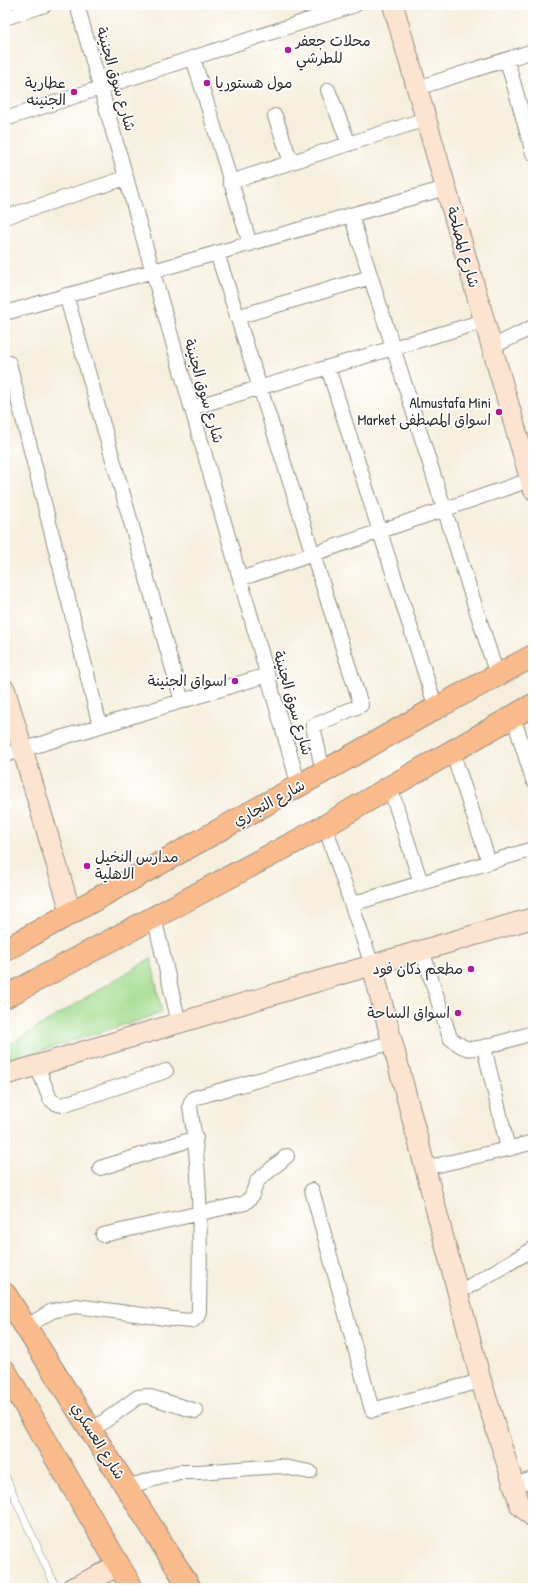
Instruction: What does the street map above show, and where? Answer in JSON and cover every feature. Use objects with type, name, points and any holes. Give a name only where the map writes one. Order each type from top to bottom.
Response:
[{"type":"main road","name":"شارع التجاري","points":[[5,950],[436,708],[533,656]]},
{"type":"main road","points":[[6,997],[325,826],[533,705]]},
{"type":"main road","name":"شارع العسكري","points":[[5,1294],[190,1588]]},
{"type":"main road","points":[[5,1371],[132,1588]]},
{"type":"street","points":[[5,18],[45,5]]},
{"type":"street","name":"شارع سوق الجنينة","points":[[77,5],[299,786]]},
{"type":"street","points":[[5,119],[355,5]]},
{"type":"street","name":"شارع المصلحة","points":[[393,5],[532,484]]},
{"type":"street","points":[[417,88],[533,52]]},
{"type":"street","points":[[193,58],[250,244]]},
{"type":"street","points":[[507,60],[530,134],[533,153]]},
{"type":"street","points":[[328,90],[349,144]]},
{"type":"street","points":[[275,116],[291,162]]},
{"type":"street","points":[[230,182],[426,119]]},
{"type":"street","points":[[5,217],[126,178]]},
{"type":"street","points":[[5,313],[446,188]]},
{"type":"street","points":[[351,215],[497,675]]},
{"type":"street","points":[[217,253],[361,704],[313,726],[323,772]]},
{"type":"street","points":[[238,317],[371,277]]},
{"type":"street","points":[[66,296],[182,701]]},
{"type":"street","points":[[191,408],[484,321]]},
{"type":"street","points":[[492,347],[533,327]]},
{"type":"street","points":[[5,364],[9,363],[100,726]]},
{"type":"street","points":[[328,368],[436,708]]},
{"type":"street","points":[[240,579],[445,510],[532,484]]},
{"type":"street","points":[[14,752],[267,675]]},
{"type":"street","points":[[5,690],[14,752],[71,913]]},
{"type":"street","points":[[513,716],[533,780]]},
{"type":"street","points":[[452,751],[489,862]]},
{"type":"street","points":[[390,787],[421,883]]},
{"type":"street","points":[[325,826],[372,965],[482,1381],[520,1504],[533,1517]]},
{"type":"street","points":[[352,904],[533,849]]},
{"type":"street","points":[[154,918],[180,1023]]},
{"type":"street","points":[[5,1075],[533,918]]},
{"type":"street","points":[[422,950],[450,1038],[456,1043],[467,1049],[484,1047],[533,1032]]},
{"type":"street","points":[[26,1327],[52,1311],[76,1306],[192,1321],[198,1317],[200,1311],[201,1214],[196,1138],[190,1102],[194,1098],[392,1042]]},
{"type":"street","points":[[484,1047],[508,1149]]},
{"type":"street","points":[[37,1066],[50,1099],[55,1103],[62,1105],[166,1071]]},
{"type":"street","points":[[100,1168],[196,1138]]},
{"type":"street","points":[[425,1168],[533,1142]]},
{"type":"street","points":[[103,1235],[245,1203],[251,1197],[258,1180],[287,1156]]},
{"type":"street","points":[[312,1190],[372,1410],[482,1381]]},
{"type":"street","points":[[458,1293],[533,1249]]},
{"type":"street","points":[[91,1431],[138,1397],[147,1396],[196,1411]]},
{"type":"street","points":[[126,1487],[179,1472],[279,1466],[310,1472]]},
{"type":"street","points":[[514,1484],[533,1479]]},
{"type":"street","points":[[82,1586],[119,1566]]},
{"type":"lane","points":[[5,1476],[56,1588]]},
{"type":"green space","points":[[151,958],[162,1013],[5,1062],[5,1047]]},
{"type":"place","name":"محلات جعفر للطرشي","points":[[288,50]]},
{"type":"place","name":"مول هستوريا","points":[[207,83]]},
{"type":"place","name":"عطارية الجنينه","points":[[74,92]]},
{"type":"place","name":"Almustafa Mini Market اسواق المصطفى","points":[[499,412]]},
{"type":"place","name":"اسواق الجنينة","points":[[235,681]]},
{"type":"place","name":"مدارس النخيل الاهلية","points":[[87,866]]},
{"type":"place","name":"مطعم دكان فود","points":[[471,969]]},
{"type":"place","name":"اسواق الساحة","points":[[458,1013]]}]
